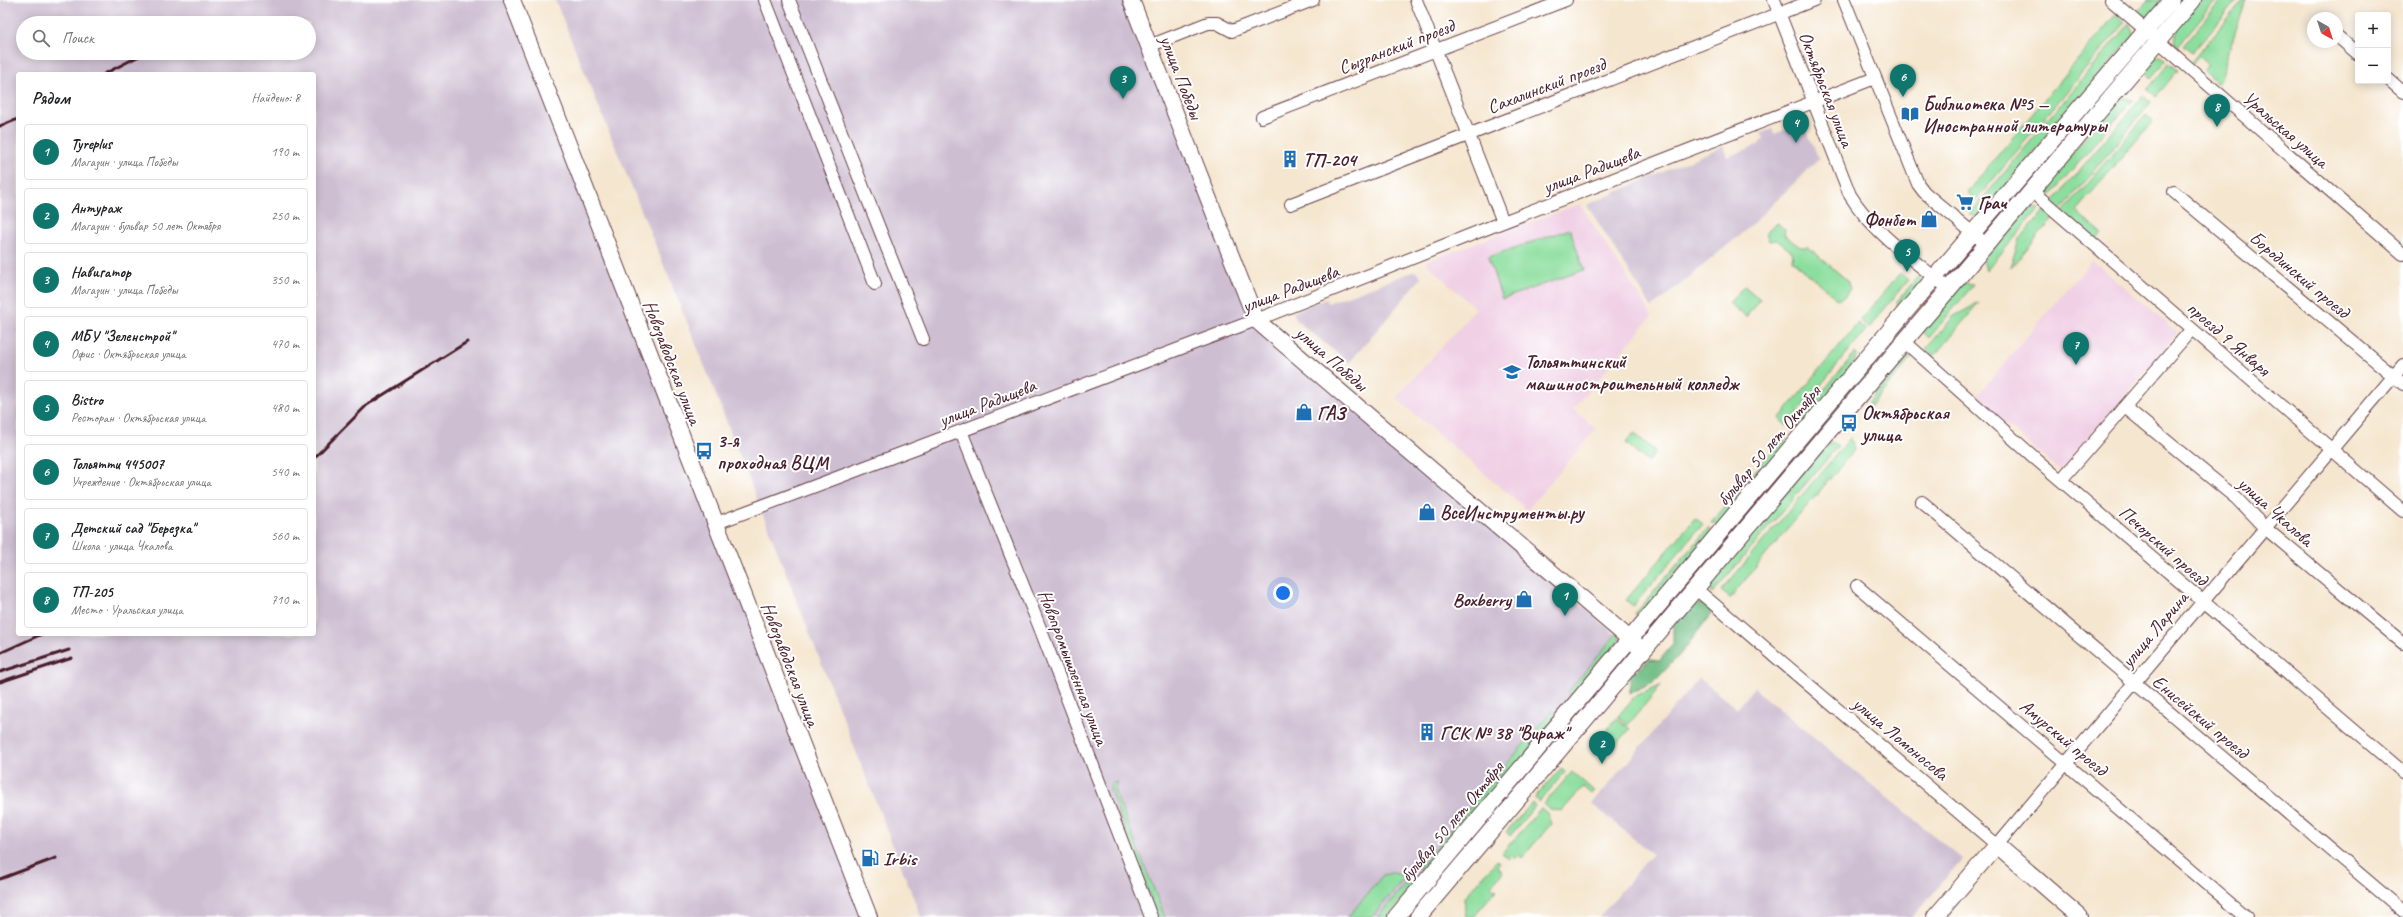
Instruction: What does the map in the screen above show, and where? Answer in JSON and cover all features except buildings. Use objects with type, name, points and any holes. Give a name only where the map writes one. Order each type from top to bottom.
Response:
[{"type":"main road","name":"Новозаводская улица","points":[[512,0],[714,524],[869,917]]},
{"type":"main road","name":"улица Победы","points":[[1131,0],[1256,320],[1643,650]]},
{"type":"main road","name":"бульвар 50 лет Октября","points":[[1396,917],[1935,277],[1974,234],[2172,0]]},
{"type":"main road","name":"бульвар 50 лет Октября","points":[[1418,917],[2193,0]]},
{"type":"main road","points":[[1534,754],[1546,765]]},
{"type":"main road","name":"улица Ларина","points":[[1935,917],[1997,845]]},
{"type":"main road","name":"улица Ломоносова","points":[[1997,845],[2080,917]]},
{"type":"street","points":[[765,0],[875,284]]},
{"type":"street","points":[[789,0],[923,339]]},
{"type":"street","points":[[1149,46],[1208,23],[1217,23],[1232,31],[1313,0]]},
{"type":"street","points":[[1416,0],[1437,50],[1503,222]]},
{"type":"street","name":"Сызранский проезд","points":[[1262,117],[1566,0]]},
{"type":"street","name":"Октябрьская улица","points":[[1774,0],[1840,174],[1862,215],[1950,289]]},
{"type":"street","name":"Сахалинский проезд","points":[[1291,204],[1814,0]]},
{"type":"street","points":[[1844,0],[1918,184],[1924,192],[1987,245]]},
{"type":"street","name":"Уральская улица","points":[[2111,0],[2403,254]]},
{"type":"street","points":[[2343,41],[2355,51]]},
{"type":"street","name":"улица Радищева","points":[[714,524],[1256,320],[1503,222],[1875,78]]},
{"type":"street","points":[[2391,82],[2403,92]]},
{"type":"street","name":"проезд 9 Января","points":[[2032,191],[2331,451],[2403,511]]},
{"type":"street","name":"Бородинский проезд","points":[[2174,192],[2398,380]]},
{"type":"street","points":[[2061,480],[2192,330]]},
{"type":"street","name":"Печорский проезд","points":[[1905,342],[2061,480],[2403,772]]},
{"type":"street","name":"улица Ларина","points":[[1997,845],[2331,451],[2398,380],[2403,365]]},
{"type":"street","name":"улица Чкалова","points":[[2125,407],[2236,498],[2265,528],[2403,643]]},
{"type":"street","name":"Новопромышленная улица","points":[[961,431],[1043,635],[1151,917]]},
{"type":"street","name":"Енисейский проезд","points":[[1922,502],[2403,911]]},
{"type":"street","name":"Амурский проезд","points":[[1857,586],[2067,763],[2246,917]]},
{"type":"street","name":"улица Ломоносова","points":[[1696,589],[1997,845]]},
{"type":"shaded area","points":[[0,0],[512,0],[869,917],[0,917]]},
{"type":"shaded area","points":[[555,0],[1127,0],[1254,325],[1621,639],[1383,917],[921,917],[694,339]]},
{"type":"shaded area","points":[[1803,123],[1819,159],[1746,230],[1652,308],[1587,205],[1723,146],[1727,157],[1760,144],[1760,141],[1764,139],[1761,133],[1772,129],[1774,134]]},
{"type":"shaded area","name":"Тольяттинский машиностроительный колледж","points":[[1580,204],[1652,316],[1573,409],[1596,429],[1527,510],[1396,398],[1476,309],[1425,262]]},
{"type":"shaded area","points":[[2092,260],[2178,333],[2060,471],[1975,398]]},
{"type":"shaded area","points":[[1415,271],[1422,277],[1349,363],[1297,321],[1293,312],[1326,299],[1328,303]]},
{"type":"shaded area","points":[[1699,678],[1737,709],[1754,688],[1962,859],[1913,917],[1599,917],[1652,854],[1592,804]]},
{"type":"green space","points":[[2148,0],[2163,0],[2149,17],[2139,18],[2136,14]]},
{"type":"green space","points":[[2201,0],[2216,0],[2176,48],[2174,41],[2178,28]]},
{"type":"green space","points":[[2221,0],[2237,0],[2192,53],[2183,46]]},
{"type":"green space","points":[[2243,0],[2246,0],[2218,84],[2203,71],[2208,65],[2199,57],[2193,63],[2191,62]]},
{"type":"green space","points":[[2116,14],[2125,22],[1976,200],[1967,192]]},
{"type":"green space","points":[[2129,23],[2133,36],[1979,217],[1969,215]]},
{"type":"green space","points":[[2146,42],[2147,43],[1986,234],[1985,230]]},
{"type":"green space","points":[[2156,56],[2160,56],[2166,60],[2151,78],[2144,67]]},
{"type":"green space","points":[[2169,63],[2178,70],[2156,97],[2147,90]]},
{"type":"green space","points":[[2143,95],[2151,102],[2060,211],[2051,204]]},
{"type":"green space","points":[[2118,96],[2132,100],[2047,200],[2042,191]]},
{"type":"green space","points":[[2146,115],[2153,121],[2076,211],[2102,234],[2097,239],[2062,213]]},
{"type":"green space","points":[[2027,208],[2040,208],[1986,271],[1983,260]]},
{"type":"green space","points":[[2045,210],[2054,218],[2010,268],[2019,239]]},
{"type":"green space","points":[[1778,223],[1785,230],[1784,235],[1800,247],[1808,247],[1848,281],[1850,289],[1845,296],[1840,299],[1836,298],[1792,260],[1793,253],[1777,240],[1769,241],[1766,234],[1774,224]]},
{"type":"green space","points":[[1570,229],[1584,270],[1502,299],[1488,257]]},
{"type":"green space","points":[[1900,273],[1908,280],[1869,328],[1860,320]]},
{"type":"green space","points":[[1921,273],[1921,284],[1899,314],[1897,301]]},
{"type":"green space","points":[[1964,283],[1974,284],[1929,338],[1922,331]]},
{"type":"green space","points":[[1744,286],[1760,299],[1746,317],[1729,303]]},
{"type":"green space","points":[[1979,303],[1934,356],[1926,349],[1954,316]]},
{"type":"green space","points":[[1858,323],[1866,330],[1787,426],[1779,419]]},
{"type":"green space","points":[[1903,325],[1909,330],[1653,628],[1651,625]]},
{"type":"green space","points":[[1855,353],[1857,355],[1845,377],[1799,429],[1792,428]]},
{"type":"green space","points":[[1907,356],[1913,356],[1870,407],[1867,404]]},
{"type":"green space","points":[[1634,433],[1656,452],[1648,462],[1626,443]]},
{"type":"green space","points":[[1785,436],[1786,443],[1720,524],[1711,523]]},
{"type":"green space","points":[[1851,437],[1854,450],[1730,598],[1721,591]]},
{"type":"green space","points":[[1833,442],[1838,446],[1712,594],[1709,589],[1710,582],[1818,453]]},
{"type":"green space","points":[[1695,518],[1703,524],[1633,606],[1626,600]]},
{"type":"green space","points":[[1709,527],[1710,534],[1640,615],[1635,614]]},
{"type":"green space","points":[[1702,603],[1713,611],[1684,650],[1655,681],[1630,693],[1630,675],[1650,659],[1660,660],[1673,644],[1673,625],[1689,606]]},
{"type":"green space","points":[[1618,632],[1620,639],[1574,696],[1567,693]]},
{"type":"green space","points":[[1623,658],[1627,659],[1547,753],[1545,752]]},
{"type":"green space","points":[[1662,684],[1628,725],[1618,716],[1635,696]]},
{"type":"green space","points":[[1553,710],[1560,716],[1426,870],[1418,868]]},
{"type":"green space","points":[[1617,718],[1630,729],[1610,752],[1597,741]]},
{"type":"green space","points":[[1535,765],[1536,766],[1412,917],[1404,917]]},
{"type":"green space","points":[[1561,768],[1565,772],[1539,802],[1535,799],[1536,796]]},
{"type":"green space","points":[[1572,772],[1594,791],[1591,794],[1583,787],[1562,811],[1549,809],[1544,804]]},
{"type":"green space","points":[[1117,782],[1114,790],[1165,917],[1158,917],[1110,790],[1112,783]]},
{"type":"green space","points":[[1532,803],[1535,806],[1510,836],[1506,832]]},
{"type":"green space","points":[[1541,808],[1547,813],[1551,824],[1522,858],[1518,854],[1514,858],[1512,856],[1509,859],[1502,853]]},
{"type":"green space","points":[[1497,860],[1500,863],[1497,867],[1503,872],[1491,885],[1496,890],[1473,917],[1466,917],[1464,898]]},
{"type":"green space","points":[[1392,873],[1406,876],[1372,917],[1348,917],[1383,875]]},
{"type":"green space","points":[[1410,878],[1413,884],[1389,917],[1378,917]]},
{"type":"railway","points":[[108,72],[131,60]]},
{"type":"railway","points":[[0,126],[16,120]]},
{"type":"railway","points":[[316,456],[367,405],[467,342]]},
{"type":"railway","points":[[0,653],[38,636]]},
{"type":"railway","points":[[0,672],[69,650]]},
{"type":"railway","points":[[0,682],[72,658]]},
{"type":"railway","points":[[0,879],[56,858]]},
{"type":"place","name":"Тольятти 445007","points":[[1903,97]]},
{"type":"place","name":"Навигатор","points":[[1123,99]]},
{"type":"place","name":"Библиотека №5 — Иностранной литературы","points":[[1910,114]]},
{"type":"place","name":"ТП-205","points":[[2217,127]]},
{"type":"place","name":"МБУ \"Зеленстрой\"","points":[[1796,143]]},
{"type":"place","name":"ТП-204","points":[[1290,159]]},
{"type":"place","name":"Грач","points":[[1965,202]]},
{"type":"place","name":"Фонбет","points":[[1929,219]]},
{"type":"place","name":"Bistro","points":[[1907,272]]},
{"type":"place","name":"Детский сад \"Березка\"","points":[[2076,365]]},
{"type":"place","name":"Тольяттинский машиностроительный колледж","points":[[1512,372]]},
{"type":"place","name":"ГАЗ","points":[[1304,412]]},
{"type":"place","name":"Октябрьская улица","points":[[1849,423]]},
{"type":"place","name":"3-я проходная ВЦМ","points":[[704,451]]},
{"type":"place","name":"ВсеИнструменты.ру","points":[[1427,512]]},
{"type":"place","name":"Boxberry","points":[[1524,599]]},
{"type":"place","name":"Tyreplus","points":[[1565,616]]},
{"type":"place","name":"ГСК № 38 \"Вираж\"","points":[[1427,732]]},
{"type":"place","name":"Антураж","points":[[1602,764]]},
{"type":"place","name":"Irbis","points":[[870,858]]}]
